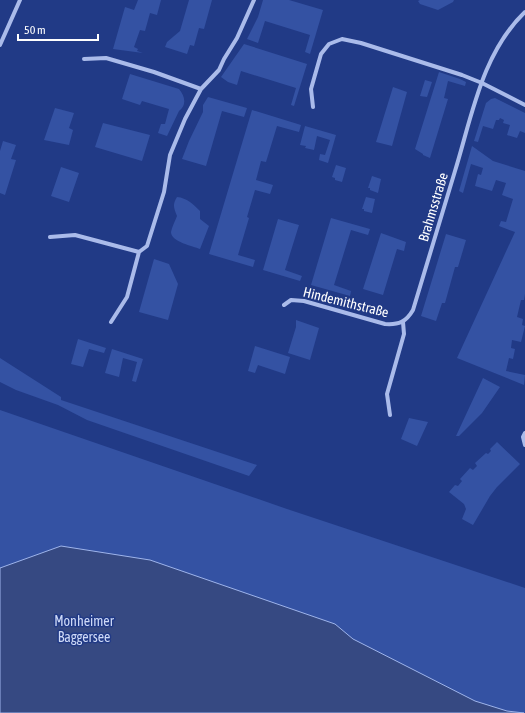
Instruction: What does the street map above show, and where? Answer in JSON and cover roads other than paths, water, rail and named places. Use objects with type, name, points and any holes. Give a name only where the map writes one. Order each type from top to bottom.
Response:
[{"type":"street","points":[[0,45],[20,0]]},
{"type":"street","points":[[111,322],[127,297],[139,252],[148,246],[164,192],[166,172],[173,148],[185,119],[201,89],[219,70],[237,38],[254,0]]},
{"type":"street","name":"Brahmsstraße","points":[[403,322],[409,317],[413,310],[482,83],[499,44],[525,12]]},
{"type":"street","points":[[313,107],[311,88],[321,54],[329,44],[339,39],[361,43],[462,75],[482,83],[525,105]]},
{"type":"street","points":[[84,59],[106,58],[154,72],[201,89]]},
{"type":"street","points":[[50,238],[76,235],[139,252]]},
{"type":"street","name":"Hindemithstraße","points":[[284,305],[291,300],[304,301],[385,324],[394,325],[403,322]]},
{"type":"street","points":[[390,415],[387,394],[404,334],[403,322]]},
{"type":"street","points":[[525,433],[523,437],[525,446]]},
{"type":"park label","name":"Monheimer Baggersee","points":[[84,630]]}]
